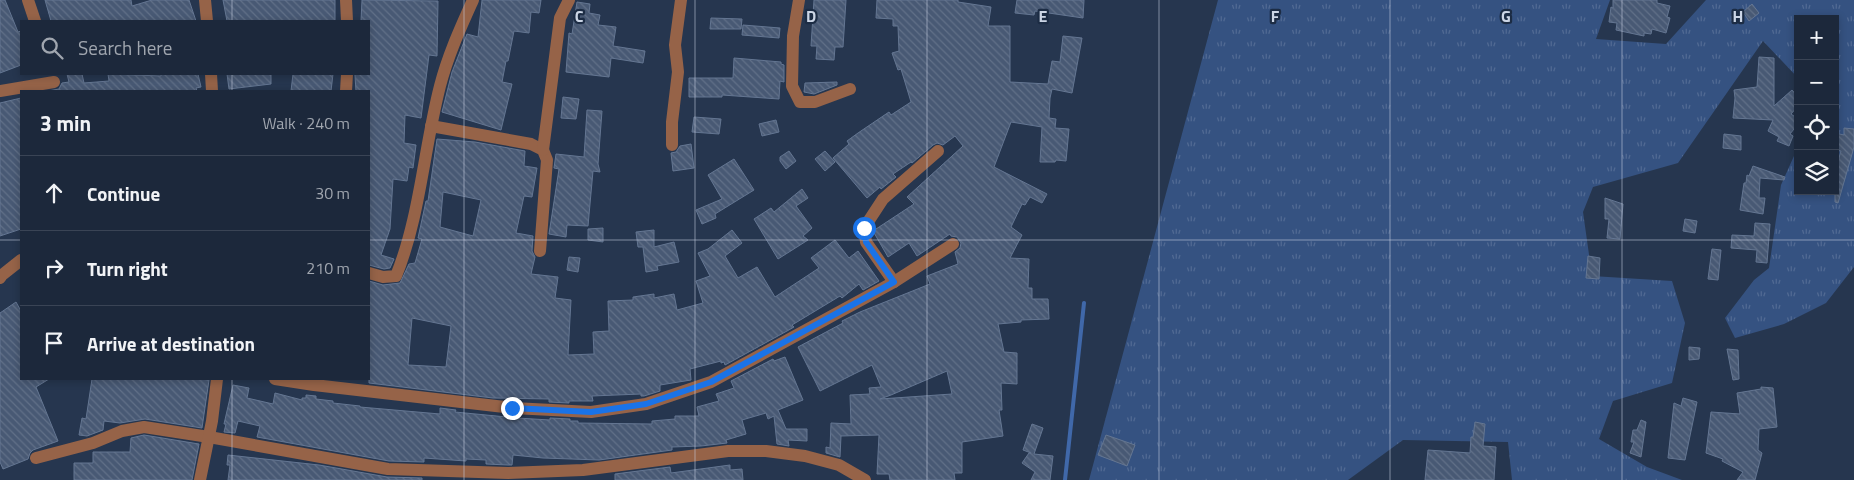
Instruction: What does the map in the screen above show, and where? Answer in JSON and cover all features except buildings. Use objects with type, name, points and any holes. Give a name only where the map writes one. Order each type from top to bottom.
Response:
[{"type":"street","points":[[28,0],[36,20]]},
{"type":"street","points":[[205,0],[207,20]]},
{"type":"street","points":[[346,0],[347,20]]},
{"type":"street","points":[[370,272],[384,277],[396,276],[410,232],[449,53],[473,0]]},
{"type":"street","points":[[540,251],[546,160],[543,150],[560,18],[569,0]]},
{"type":"street","points":[[672,145],[672,122],[678,72],[676,45],[682,0]]},
{"type":"street","points":[[799,0],[793,36],[792,86],[800,102],[815,102],[850,89]]},
{"type":"street","points":[[211,75],[212,90]]},
{"type":"street","points":[[346,90],[347,75]]},
{"type":"street","points":[[0,91],[54,82]]},
{"type":"street","points":[[432,126],[531,144],[543,150]]},
{"type":"street","points":[[894,282],[866,242],[864,228],[883,199],[938,151]]},
{"type":"street","points":[[288,380],[512,408],[591,412],[646,404],[711,382],[894,282],[953,244]]},
{"type":"street","points":[[0,278],[20,261]]},
{"type":"street","points":[[200,480],[209,437],[217,380]]},
{"type":"street","points":[[36,458],[100,440],[122,431],[144,428],[209,437],[388,469],[489,473],[583,470],[728,451],[805,456],[839,465],[865,480]]},
{"type":"green space","points":[[1218,0],[1610,0],[1596,39],[1666,44],[1706,0],[1854,0],[1854,267],[1826,303],[1784,324],[1735,338],[1725,318],[1754,280],[1769,268],[1781,185],[1794,156],[1794,195],[1839,195],[1839,15],[1794,15],[1794,74],[1763,41],[1678,163],[1593,187],[1583,212],[1592,276],[1672,281],[1685,323],[1672,383],[1613,401],[1599,439],[1647,467],[1682,480],[1512,480],[1508,442],[1403,440],[1348,480],[1089,480]]},
{"type":"waterway","points":[[1065,480],[1084,303]]},
{"type":"route","points":[[512,408],[591,412],[646,404],[711,382],[894,282],[866,242],[864,228]]}]
